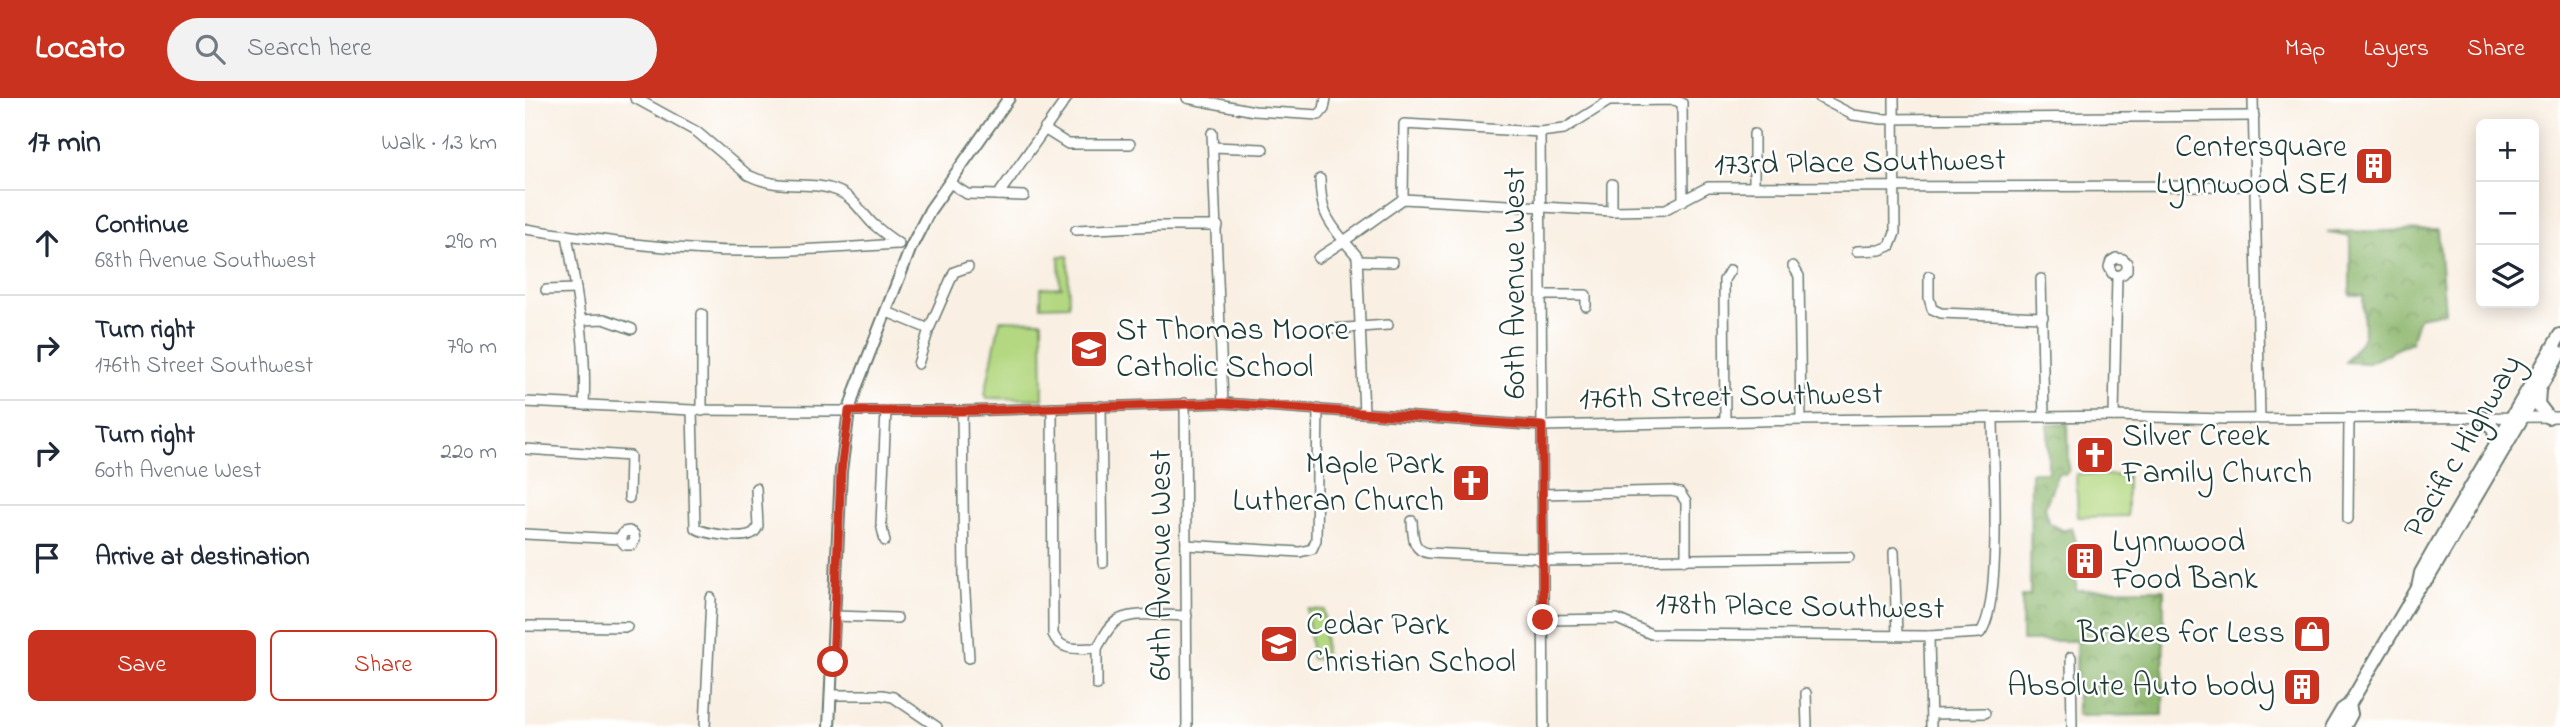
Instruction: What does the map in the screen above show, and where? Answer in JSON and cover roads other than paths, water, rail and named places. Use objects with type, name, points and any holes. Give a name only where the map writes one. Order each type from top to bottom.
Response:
[{"type":"highway","name":"Pacific Highway","points":[[2332,727],[2342,710],[2350,705],[2418,588],[2436,565],[2560,335]]},
{"type":"highway","name":"Pacific Highway","points":[[2418,588],[2421,573],[2497,442],[2539,388],[2560,354]]},
{"type":"highway","points":[[2539,388],[2539,404],[2554,417]]},
{"type":"highway","points":[[2481,417],[2493,427],[2497,442]]},
{"type":"highway","points":[[2436,565],[2436,556],[2446,538],[2448,527]]},
{"type":"highway","name":"Pacific Highway","points":[[2344,727],[2351,714],[2350,705]]},
{"type":"main road","points":[[829,727],[841,471],[849,411],[911,247],[930,209],[1009,98]]},
{"type":"street","points":[[635,98],[697,132],[748,175],[758,180],[777,186],[820,186],[843,194],[898,244]]},
{"type":"street","points":[[998,195],[1067,98]]},
{"type":"street","points":[[1187,98],[1254,111],[1306,114],[1319,114],[1324,109],[1326,98]]},
{"type":"street","points":[[1820,98],[1853,115],[1894,119],[2254,116]]},
{"type":"street","points":[[1857,251],[1880,250],[1890,246],[1895,233],[1894,98]]},
{"type":"street","points":[[2253,98],[2260,418]]},
{"type":"street","points":[[1318,258],[1403,199],[1404,124],[1540,132],[1564,129],[1590,107],[1609,100],[1674,100],[1682,103],[1683,201]]},
{"type":"street","points":[[1044,129],[1068,144],[1130,144]]},
{"type":"street","name":"60th Avenue West","points":[[1540,132],[1544,727]]},
{"type":"street","points":[[1212,133],[1218,226],[1223,403]]},
{"type":"street","points":[[1754,134],[1754,187]]},
{"type":"street","points":[[1213,147],[1263,149]]},
{"type":"street","points":[[1320,179],[1324,212],[1358,261],[1364,413]]},
{"type":"street","points":[[950,183],[967,194],[1024,196]]},
{"type":"street","points":[[1612,184],[1612,211]]},
{"type":"street","name":"173rd Place Southwest","points":[[1403,199],[1612,211],[1664,210],[1709,187],[2256,186]]},
{"type":"street","points":[[1076,230],[1218,226]]},
{"type":"street","points":[[525,229],[724,251],[898,244],[911,247]]},
{"type":"street","points":[[567,235],[582,320],[586,367],[584,405]]},
{"type":"street","points":[[1358,261],[1393,262]]},
{"type":"street","points":[[1793,266],[1799,276],[1801,420]]},
{"type":"street","points":[[918,364],[929,329],[954,272],[968,267]]},
{"type":"street","points":[[1725,421],[1724,280],[1730,270]]},
{"type":"street","points":[[1929,276],[1932,309],[1941,313],[2043,317]]},
{"type":"street","points":[[2115,416],[2117,276]]},
{"type":"street","points":[[2041,279],[2044,417]]},
{"type":"street","points":[[546,290],[576,289]]},
{"type":"street","points":[[1541,295],[1586,295],[1586,306]]},
{"type":"street","points":[[887,312],[929,329]]},
{"type":"street","points":[[702,314],[695,528],[702,532],[722,535],[750,535],[758,526],[756,488]]},
{"type":"street","points":[[582,320],[604,320],[632,329]]},
{"type":"street","points":[[1318,330],[1388,325]]},
{"type":"street","name":"176th Street Southwest","points":[[525,402],[697,411],[962,411],[1223,403],[1542,426],[2115,416],[2554,417]]},
{"type":"street","name":"64th Avenue West","points":[[1185,403],[1187,727]]},
{"type":"street","points":[[1101,406],[1103,563]]},
{"type":"street","points":[[1052,408],[1053,634],[1057,643],[1067,648],[1097,648]]},
{"type":"street","points":[[1186,545],[1300,552],[1312,549],[1316,540],[1318,409]]},
{"type":"street","points":[[885,541],[881,524],[886,411]]},
{"type":"street","points":[[962,411],[964,578],[969,658]]},
{"type":"street","name":"178th Place Southwest","points":[[1543,620],[1617,619],[1651,634],[1929,636],[1980,633],[1984,628],[1993,586],[1993,418]]},
{"type":"street","points":[[2348,519],[2349,418]]},
{"type":"street","points":[[525,449],[630,456],[629,498]]},
{"type":"street","points":[[1541,494],[1671,491],[1682,495],[1686,502],[1686,560]]},
{"type":"street","points":[[1412,521],[1415,544],[1424,553],[1536,558],[1542,561],[1849,557]]},
{"type":"street","points":[[525,534],[620,539]]},
{"type":"street","points":[[1894,552],[1896,635]]},
{"type":"street","points":[[705,727],[711,598]]},
{"type":"street","points":[[835,616],[897,618]]},
{"type":"street","points":[[1097,685],[1097,648],[1110,627],[1118,620],[1132,616],[1187,616]]},
{"type":"street","points":[[525,626],[627,627]]},
{"type":"street","points":[[1929,636],[1931,727]]},
{"type":"street","points":[[2071,657],[2072,727]]},
{"type":"street","points":[[1806,693],[1807,727]]},
{"type":"street","points":[[832,695],[893,697],[937,727]]},
{"type":"street","points":[[1931,714],[1985,713]]},
{"type":"place","name":"Centersquare Lynnwood SE1","points":[[2374,166]]},
{"type":"place","name":"St Thomas Moore Catholic School","points":[[1089,349]]},
{"type":"place","name":"Silver Creek Family Church","points":[[2095,455]]},
{"type":"place","name":"Maple Park Lutheran Church","points":[[1471,483]]},
{"type":"place","name":"Lynnwood Food Bank","points":[[2085,561]]},
{"type":"place","name":"Brakes for Less","points":[[2312,634]]},
{"type":"place","name":"Cedar Park Christian School","points":[[1279,644]]},
{"type":"place","name":"Absolute Auto body","points":[[2302,687]]}]
